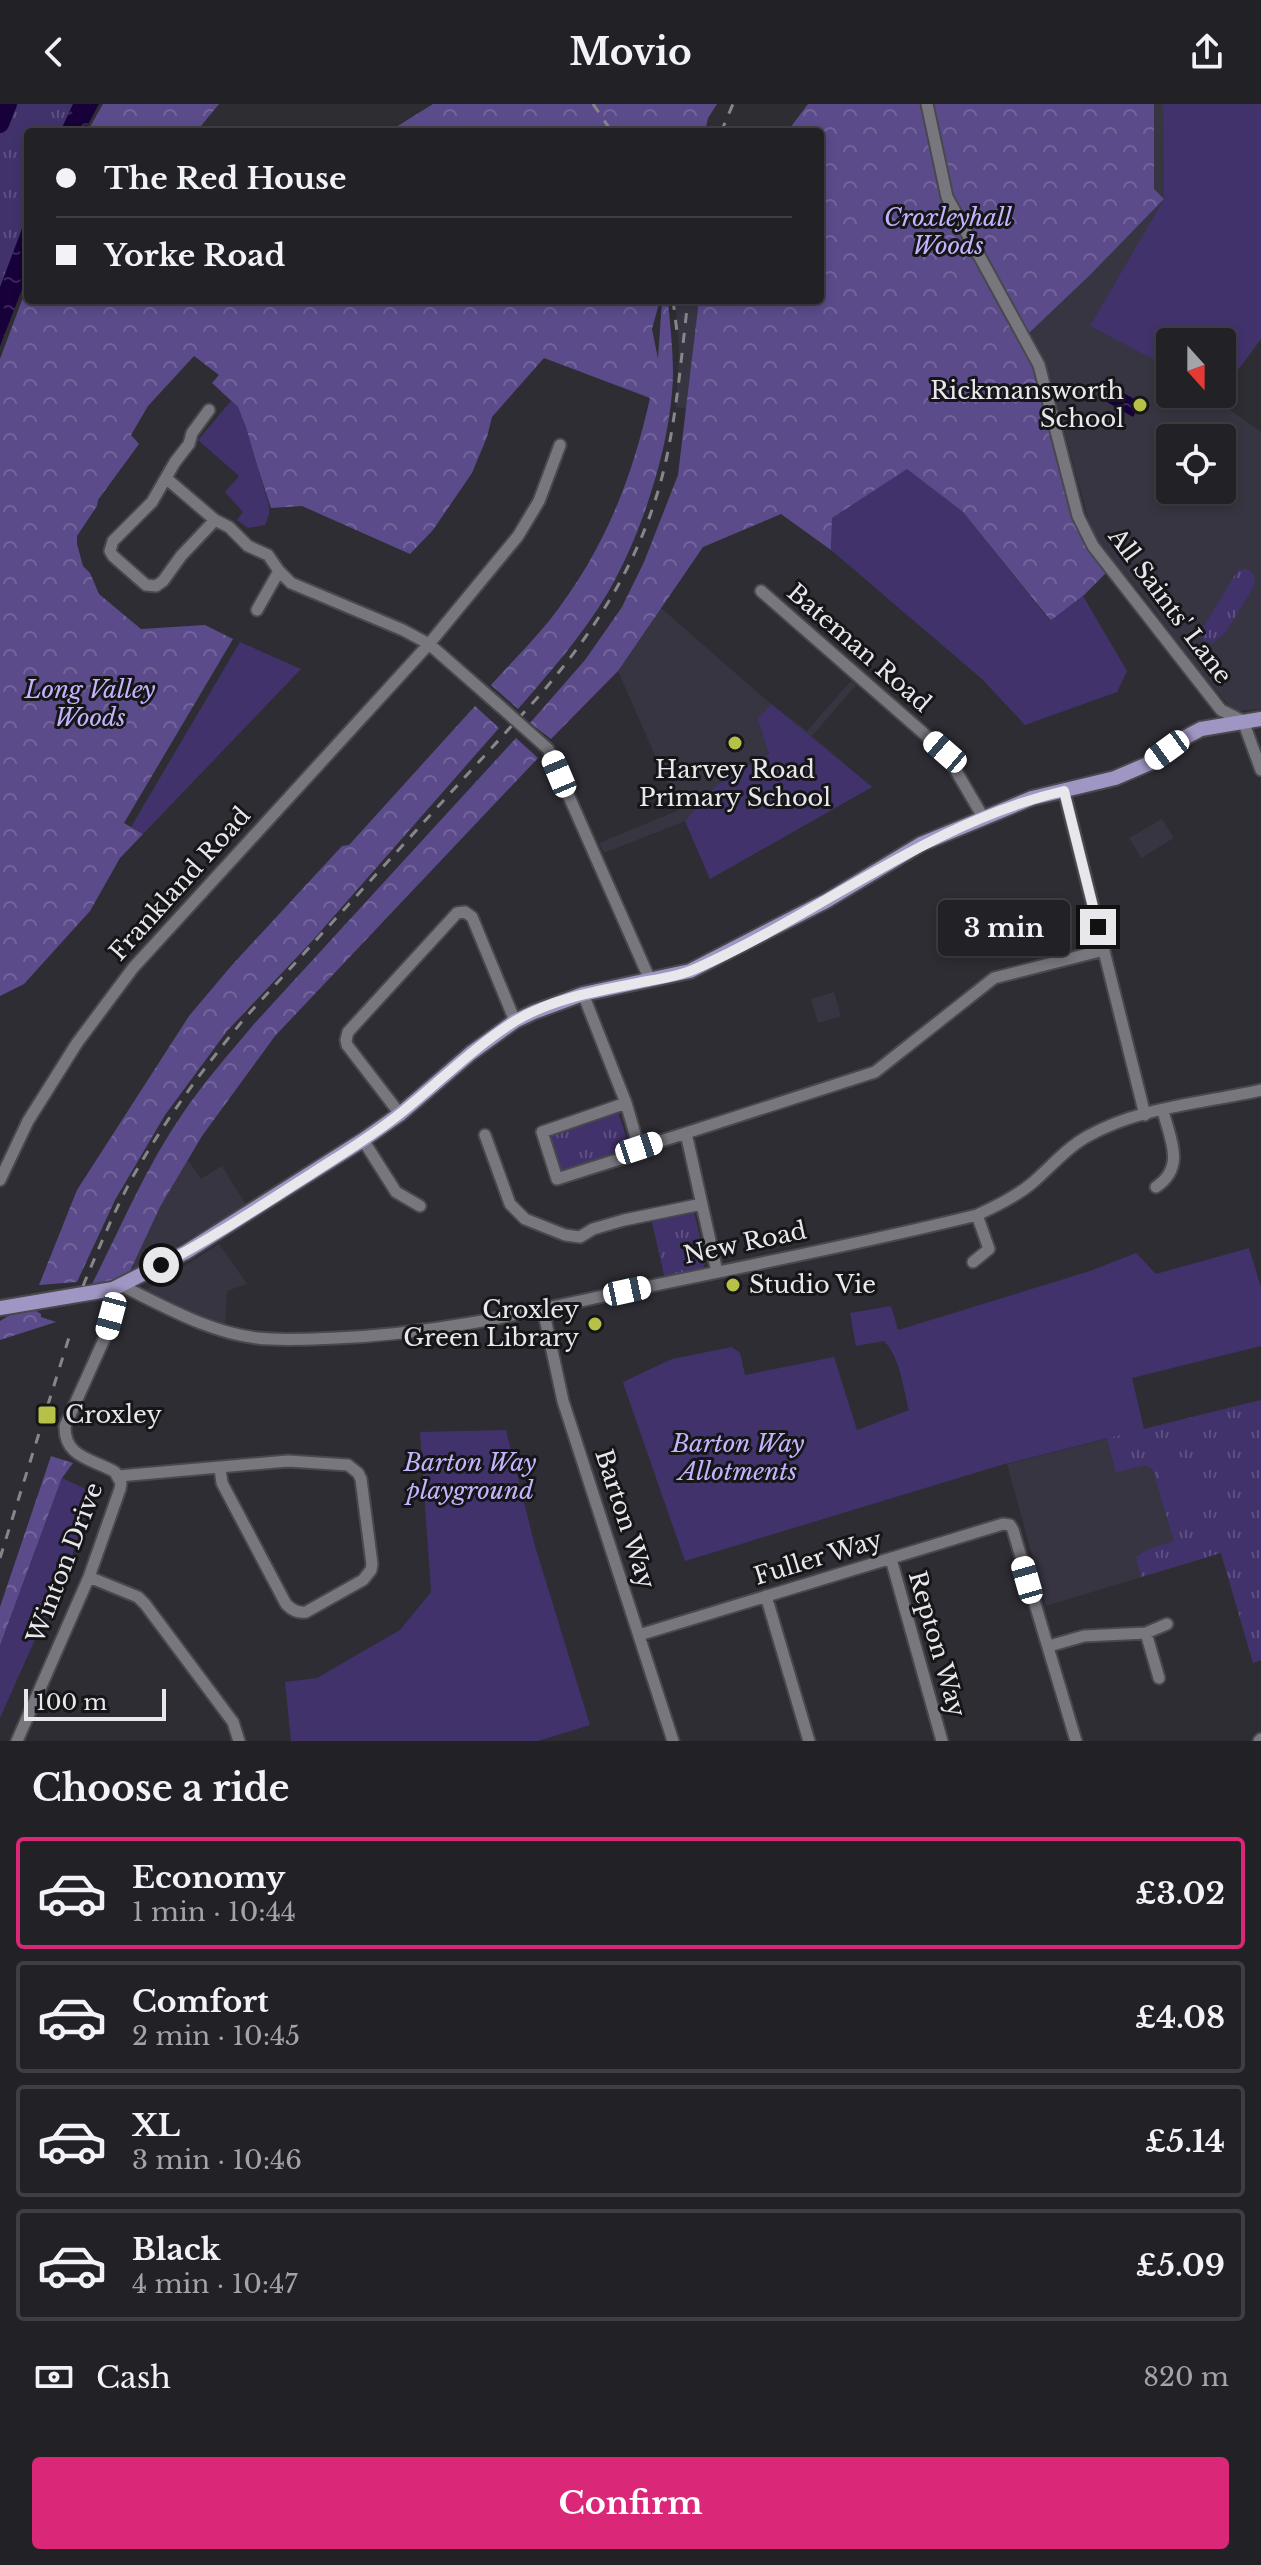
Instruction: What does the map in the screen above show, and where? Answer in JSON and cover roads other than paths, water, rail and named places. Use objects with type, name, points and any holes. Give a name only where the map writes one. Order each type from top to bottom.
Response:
[{"type":"main road","points":[[0,1308],[118,1288],[186,1252],[363,1140],[515,1021],[583,994],[681,974],[704,965],[826,901],[921,844],[1032,798],[1115,778],[1150,763],[1201,729],[1261,719]]},
{"type":"street","name":"All Saints' Lane","points":[[927,104],[947,197],[1039,365],[1078,516],[1093,546],[1221,710],[1243,721]]},
{"type":"street","points":[[209,410],[196,426],[189,444],[152,502],[111,546],[111,554],[146,585],[153,587],[163,581],[181,556],[215,520]]},
{"type":"street","name":"Frankland Road","points":[[0,1180],[28,1121],[69,1056],[133,968],[429,644],[518,536],[539,501],[560,445]]},
{"type":"street","points":[[167,479],[215,520],[229,527],[248,546],[268,555],[291,583],[429,644],[548,749],[650,980]]},
{"type":"street","points":[[257,610],[279,571]]},
{"type":"street","name":"Bateman Road","points":[[761,591],[945,752],[983,817]]},
{"type":"street","points":[[1243,721],[1261,770]]},
{"type":"street","points":[[1064,791],[1145,1115]]},
{"type":"street","points":[[400,1114],[347,1045],[348,1032],[457,913],[465,912],[472,917],[515,1021]]},
{"type":"street","points":[[626,1103],[542,1132],[557,1179],[629,1156],[639,1148],[875,1072],[994,978],[1104,950]]},
{"type":"street","points":[[583,994],[626,1103],[639,1148]]},
{"type":"street","name":"New Road","points":[[118,1288],[219,1330],[255,1338],[277,1340],[431,1331],[977,1215],[1030,1185],[1072,1146],[1089,1135],[1145,1115],[1261,1090]]},
{"type":"street","points":[[1156,1187],[1173,1170],[1174,1159],[1163,1111]]},
{"type":"street","points":[[686,1133],[717,1272]]},
{"type":"street","points":[[485,1135],[510,1204],[525,1219],[565,1235],[580,1237],[593,1229],[624,1220],[702,1204]]},
{"type":"street","points":[[363,1140],[396,1192],[420,1206]]},
{"type":"street","points":[[973,1262],[989,1249],[977,1215]]},
{"type":"street","name":"Winton Drive","points":[[17,1741],[89,1577],[120,1489],[119,1476],[109,1468],[77,1456],[65,1434],[65,1426],[106,1335],[118,1288]]},
{"type":"street","name":"Barton Way","points":[[543,1309],[563,1401],[673,1741]]},
{"type":"street","points":[[119,1476],[288,1461],[341,1464],[353,1468],[361,1479],[372,1564],[367,1576],[306,1612],[292,1610],[222,1483],[220,1469]]},
{"type":"street","name":"Fuller Way","points":[[639,1635],[1003,1524],[1010,1525],[1013,1530],[1049,1646]]},
{"type":"street","name":"Repton Way","points":[[891,1559],[942,1741]]},
{"type":"street","points":[[89,1577],[138,1597],[145,1604],[233,1722],[239,1741]]},
{"type":"street","points":[[766,1596],[809,1741]]},
{"type":"street","points":[[1076,1741],[1049,1646],[1084,1636],[1146,1633],[1167,1624]]},
{"type":"street","points":[[1146,1633],[1159,1678]]},
{"type":"water","points":[[73,104],[99,104],[86,128],[62,128]]},
{"type":"water","points":[[24,224],[24,284],[0,346],[0,287]]},
{"type":"water","points":[[1113,387],[1141,403],[1133,417],[1105,401]]},
{"type":"waterway","points":[[0,124],[8,104]]},
{"type":"railway","points":[[593,104],[609,128]]},
{"type":"railway","points":[[723,128],[733,104]]},
{"type":"railway","points":[[674,304],[677,332]]},
{"type":"railway","points":[[83,1286],[131,1180],[170,1117],[213,1058],[244,1019],[539,696],[583,640],[620,582],[649,519],[660,486],[674,413],[688,304]]},
{"type":"railway","points":[[0,1558],[71,1331]]},
{"type":"place","name":"Rickmansworth School","points":[[1140,405]]},
{"type":"place","name":"Harvey Road Primary School","points":[[735,743]]},
{"type":"place","name":"Studio Vie","points":[[733,1285]]},
{"type":"place","name":"Croxley Green Library","points":[[595,1324]]},
{"type":"place","name":"Croxley","points":[[47,1415]]},
{"type":"park label","name":"Croxleyhall Woods","points":[[948,232]]},
{"type":"park label","name":"Long Valley Woods","points":[[90,704]]},
{"type":"park label","name":"Barton Way Allotments","points":[[738,1458]]},
{"type":"park label","name":"Barton Way playground","points":[[470,1477]]}]
